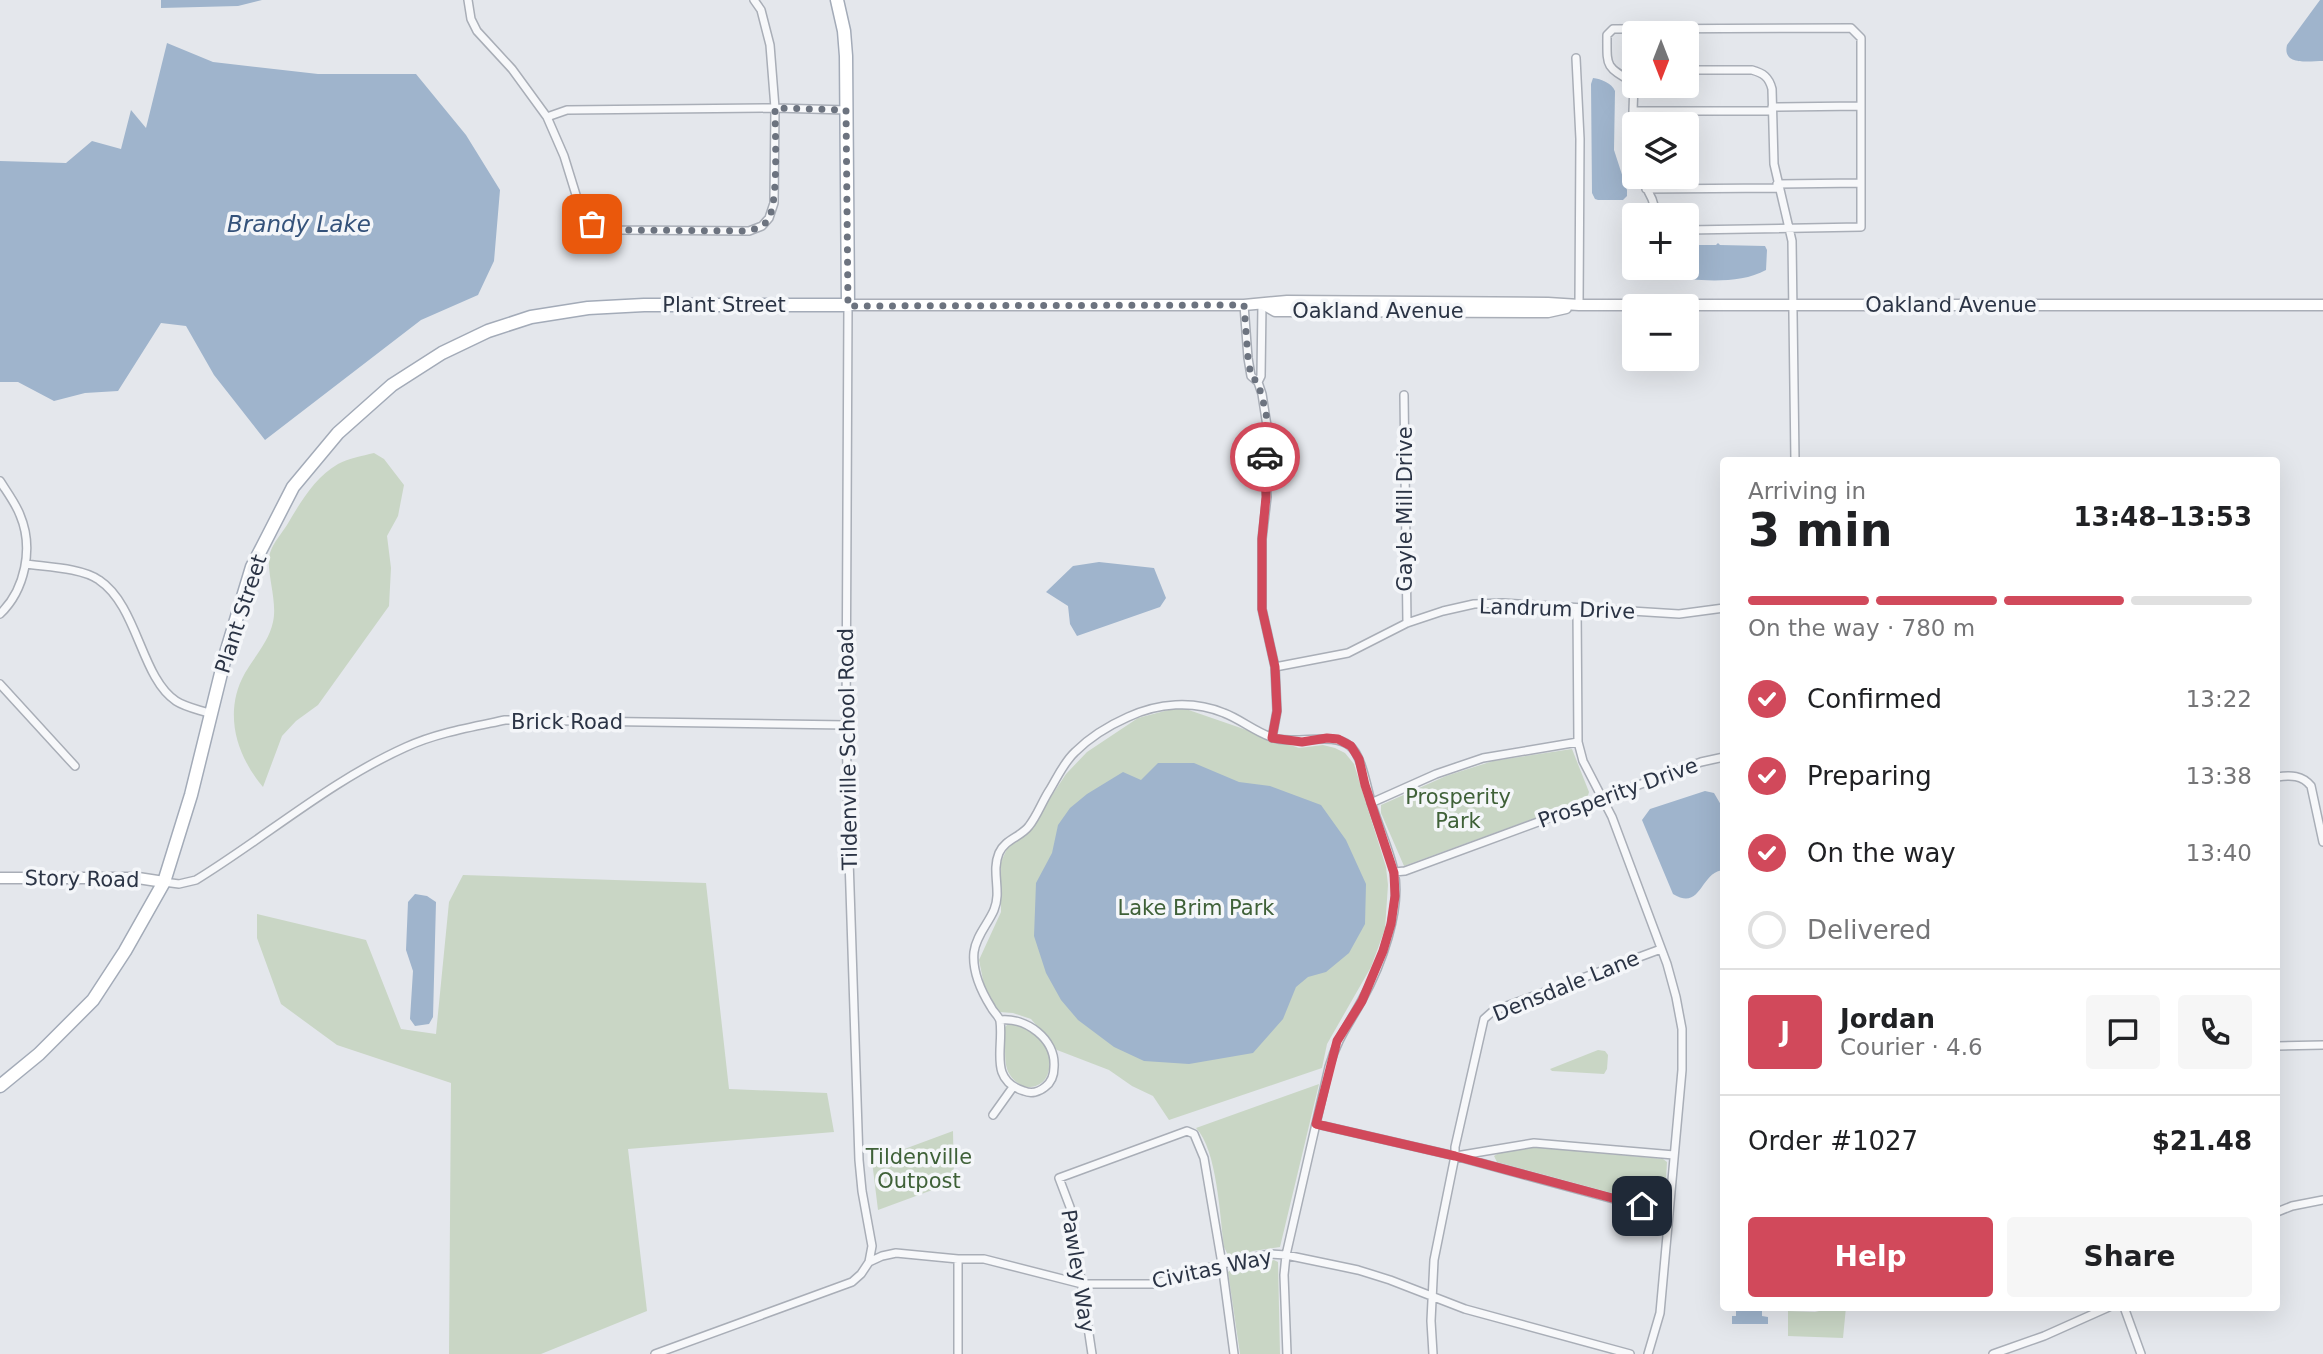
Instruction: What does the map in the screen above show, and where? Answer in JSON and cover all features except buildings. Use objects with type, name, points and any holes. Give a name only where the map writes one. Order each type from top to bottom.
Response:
[{"type":"main road","name":"Tildenville School Road","points":[[837,0],[845,43],[848,306]]},
{"type":"main road","name":"Plant Street","points":[[0,1087],[39,1054],[93,1000],[125,951],[163,882],[191,795],[239,605],[252,567],[293,487],[338,433],[392,384],[442,353],[488,331],[531,317],[588,308],[644,305],[848,306]]},
{"type":"street","points":[[468,0],[471,19],[477,31],[512,69],[547,117],[564,156],[581,211],[592,224],[604,229],[620,230],[749,231],[762,226],[769,218],[774,203],[775,108],[770,45],[761,9],[754,0]]},
{"type":"street","points":[[1699,29],[1851,28],[1861,38],[1861,227],[1699,230]]},
{"type":"street","points":[[1622,29],[1612,29],[1607,35],[1607,63],[1622,76]]},
{"type":"street","points":[[1576,58],[1580,139],[1579,306]]},
{"type":"street","points":[[1699,70],[1752,70],[1770,79],[1772,146],[1778,186],[1792,241],[1796,457]]},
{"type":"street","points":[[1633,98],[1633,111],[1861,106]]},
{"type":"street","points":[[547,117],[567,110],[846,110]]},
{"type":"street","points":[[1699,188],[1861,183]]},
{"type":"street","points":[[1646,189],[1654,203]]},
{"type":"street","name":"Oakland Avenue","points":[[848,306],[1244,305],[1287,301],[1535,303],[1579,306],[2323,305]]},
{"type":"street","points":[[1258,383],[1261,376],[1262,304]]},
{"type":"street","points":[[1244,305],[1251,376],[1258,383],[1267,426],[1264,452],[1266,497],[1262,539],[1262,609],[1275,667],[1277,711],[1272,738]]},
{"type":"street","name":"Tildenville School Road","points":[[848,306],[846,725],[855,1072],[862,1191],[872,1246],[869,1262]]},
{"type":"street","name":"Gayle Mill Drive","points":[[1404,395],[1407,623]]},
{"type":"street","points":[[0,481],[20,515],[27,545],[26,564],[11,603],[0,614]]},
{"type":"street","points":[[26,564],[76,572],[99,579],[121,603],[160,685],[176,701],[211,714]]},
{"type":"street","name":"Landrum Drive","points":[[1275,667],[1348,653],[1407,623],[1474,604],[1503,603],[1679,614],[1720,609]]},
{"type":"street","points":[[1577,608],[1578,742],[1583,761],[1612,817],[1661,949],[1676,997],[1682,1029],[1682,1070],[1660,1313],[1648,1354]]},
{"type":"street","points":[[0,684],[75,766]]},
{"type":"street","points":[[1000,1020],[1009,1019],[1039,1032],[1050,1046],[1055,1062],[1048,1086],[1028,1093],[1013,1087],[1003,1077],[1000,1064],[1000,1020],[980,987],[974,952],[995,908],[998,890],[995,872],[1000,851],[1012,837],[1027,829],[1073,753],[1091,738],[1127,717],[1156,707],[1181,704],[1203,706],[1225,713],[1272,738],[1302,742],[1338,739],[1351,746],[1359,759],[1394,873],[1394,905],[1383,951],[1362,1001],[1337,1041],[1316,1124],[1286,1255],[1284,1275],[1287,1354]]},
{"type":"street","name":"Brick Road","points":[[163,882],[179,884],[196,880],[341,782],[407,746],[505,720],[846,725]]},
{"type":"street","points":[[1371,803],[1436,774],[1483,758],[1578,742]]},
{"type":"street","name":"Prosperity Drive","points":[[1394,873],[1417,867],[1682,769],[1720,758]]},
{"type":"street","points":[[2280,777],[2292,775],[2306,780],[2311,786],[2323,842]]},
{"type":"street","name":"Story Road","points":[[0,878],[138,878],[163,882]]},
{"type":"street","name":"Densdale Lane","points":[[1455,1156],[1485,1016],[1661,949]]},
{"type":"street","points":[[2280,1046],[2323,1045]]},
{"type":"street","points":[[993,1115],[1013,1087]]},
{"type":"street","points":[[1316,1124],[1455,1156],[1669,1214]]},
{"type":"street","name":"Pawley Way","points":[[1091,1354],[1070,1208],[1059,1178],[1187,1131],[1194,1134],[1204,1158],[1234,1354]]},
{"type":"street","points":[[1455,1156],[1534,1143],[1674,1155]]},
{"type":"street","points":[[1433,1354],[1431,1295],[1434,1260],[1455,1156]]},
{"type":"street","points":[[2280,1211],[2323,1200]]},
{"type":"street","name":"Civitas Way","points":[[869,1262],[895,1253],[958,1259],[984,1258],[1082,1284],[1153,1284],[1270,1254],[1286,1255],[1358,1270],[1465,1309],[1630,1354]]},
{"type":"street","points":[[958,1259],[958,1354]]},
{"type":"street","points":[[655,1354],[852,1282],[869,1262]]},
{"type":"street","points":[[1993,1354],[2045,1336],[2100,1311]]},
{"type":"street","points":[[2125,1311],[2141,1354]]},
{"type":"green space","points":[[374,453],[384,459],[404,485],[398,516],[387,536],[391,568],[389,606],[318,705],[296,721],[282,736],[263,787],[240,747],[234,718],[238,688],[265,642],[273,622],[270,553],[303,499],[322,476],[342,462]]},
{"type":"green space","name":"Lake Brim Park","points":[[1180,707],[1299,748],[1323,745],[1345,753],[1354,764],[1386,867],[1388,885],[1385,929],[1371,967],[1327,1044],[1322,1068],[1169,1120],[1153,1096],[1109,1070],[1057,1050],[1031,1019],[999,1012],[985,990],[979,960],[1001,912],[1001,862],[1010,842],[1029,830],[1066,774],[1087,752],[1138,718]]},
{"type":"green space","name":"Prosperity Park","points":[[1572,749],[1589,792],[1587,799],[1404,866],[1381,813],[1381,805],[1446,776],[1493,761]]},
{"type":"green space","points":[[463,875],[706,883],[729,1089],[827,1093],[834,1132],[628,1149],[647,1311],[541,1354],[449,1354],[451,1083],[337,1045],[281,1004],[257,938],[257,914],[366,940],[401,1029],[436,1034],[449,902]]},
{"type":"green space","points":[[1009,1023],[1034,1032],[1045,1044],[1049,1070],[1041,1083],[1024,1087],[1010,1075],[1003,1029]]},
{"type":"green space","points":[[1598,1050],[1605,1051],[1608,1055],[1604,1074],[1550,1069]]},
{"type":"green space","points":[[1319,1084],[1280,1247],[1229,1257],[1224,1247],[1209,1151],[1196,1128]]},
{"type":"green space","name":"Tildenville Outpost","points":[[953,1131],[954,1182],[878,1210],[872,1161]]},
{"type":"green space","points":[[1533,1147],[1663,1159],[1667,1162],[1663,1205],[1497,1162],[1494,1156]]},
{"type":"green space","points":[[1274,1260],[1278,1262],[1280,1354],[1240,1354],[1228,1272]]},
{"type":"green space","points":[[1788,1311],[1846,1311],[1843,1338],[1788,1336]]},
{"type":"water","points":[[161,0],[262,0],[238,6],[161,8]]},
{"type":"water","points":[[2320,0],[2323,0],[2323,61],[2293,59],[2287,52],[2287,45]]},
{"type":"water","name":"Brandy Lake","points":[[167,43],[213,62],[318,74],[416,74],[466,135],[500,190],[494,261],[478,295],[421,320],[265,440],[214,375],[186,326],[161,323],[118,391],[85,393],[54,401],[18,382],[0,382],[0,161],[66,163],[92,141],[121,149],[131,110],[146,128]]},
{"type":"water","points":[[1593,78],[1599,79],[1615,91],[1614,150],[1622,175],[1622,189],[1627,190],[1627,196],[1623,200],[1598,200],[1592,193]]},
{"type":"water","points":[[1699,245],[1765,246],[1766,270],[1729,280],[1699,280]]},
{"type":"water","points":[[1099,562],[1154,568],[1166,598],[1160,607],[1077,636],[1070,624],[1068,606],[1046,592],[1073,566]]},
{"type":"water","name":"Lake Brim Park","points":[[1158,763],[1194,763],[1239,782],[1270,786],[1321,805],[1346,840],[1366,884],[1365,924],[1349,953],[1326,972],[1308,977],[1296,987],[1283,1019],[1253,1053],[1189,1064],[1144,1061],[1114,1047],[1078,1020],[1061,1000],[1046,973],[1034,936],[1036,883],[1052,853],[1058,825],[1070,808],[1087,794],[1123,772],[1141,780]]},
{"type":"water","points":[[1705,791],[1714,793],[1720,803],[1720,871],[1710,877],[1696,895],[1690,898],[1673,894],[1642,820],[1650,809]]},
{"type":"water","points":[[415,894],[427,896],[436,902],[433,1017],[429,1024],[415,1026],[410,1019],[413,971],[406,950],[408,902]]},
{"type":"water","points":[[1736,1311],[1762,1311],[1762,1316],[1768,1317],[1768,1324],[1732,1324],[1732,1316],[1736,1316]]},
{"type":"way so far","points":[[592,224],[604,229],[620,230],[749,231],[762,226],[769,218],[774,203],[775,108],[846,110],[848,306],[1244,305],[1251,376],[1258,383],[1266,412],[1265,457]]},
{"type":"route","points":[[1265,457],[1262,609],[1275,667],[1277,711],[1272,738],[1302,742],[1338,739],[1351,746],[1359,759],[1394,873],[1395,896],[1383,951],[1362,1001],[1337,1041],[1316,1124],[1455,1156],[1642,1206]]}]
